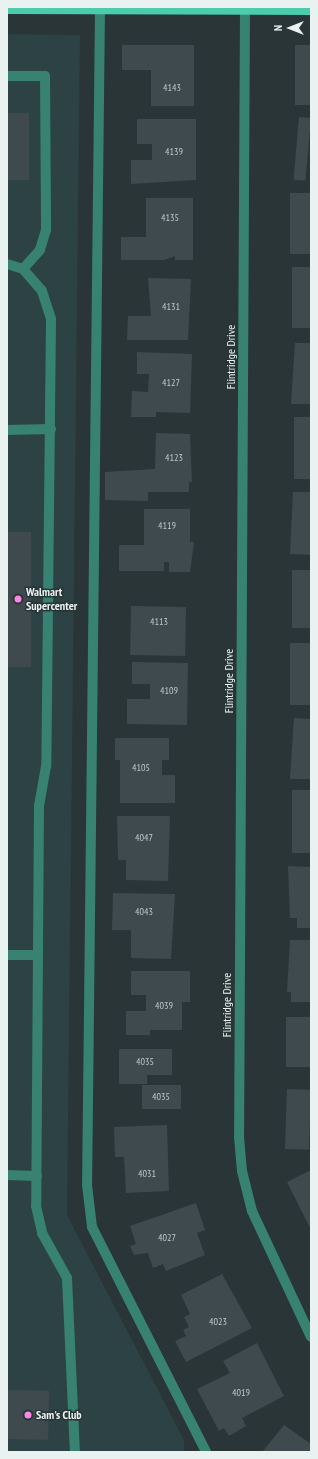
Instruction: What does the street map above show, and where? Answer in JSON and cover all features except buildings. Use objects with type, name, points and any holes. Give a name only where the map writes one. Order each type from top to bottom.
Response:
[{"type":"main road","points":[[7,9],[245,8],[311,10]]},
{"type":"street","name":"Flintridge Drive","points":[[245,8],[239,1137],[242,1171],[252,1211],[311,1337]]},
{"type":"street","points":[[100,9],[87,1185],[92,1228],[206,1452]]},
{"type":"street","points":[[7,76],[45,76],[46,230],[40,250],[23,269]]},
{"type":"street","points":[[7,264],[23,269],[42,291],[51,319],[51,429],[46,758],[39,806],[36,1206],[42,1233],[67,1278],[75,1452]]},
{"type":"street","points":[[7,430],[51,429]]},
{"type":"street","points":[[7,955],[38,955]]},
{"type":"street","points":[[7,1175],[37,1176]]},
{"type":"shaded area","points":[[7,34],[80,35],[67,1215],[184,1440],[184,1452],[7,1452]]},
{"type":"place","name":"Walmart Supercenter","points":[[18,599]]},
{"type":"place","name":"Sam's Club","points":[[28,1415]]}]
